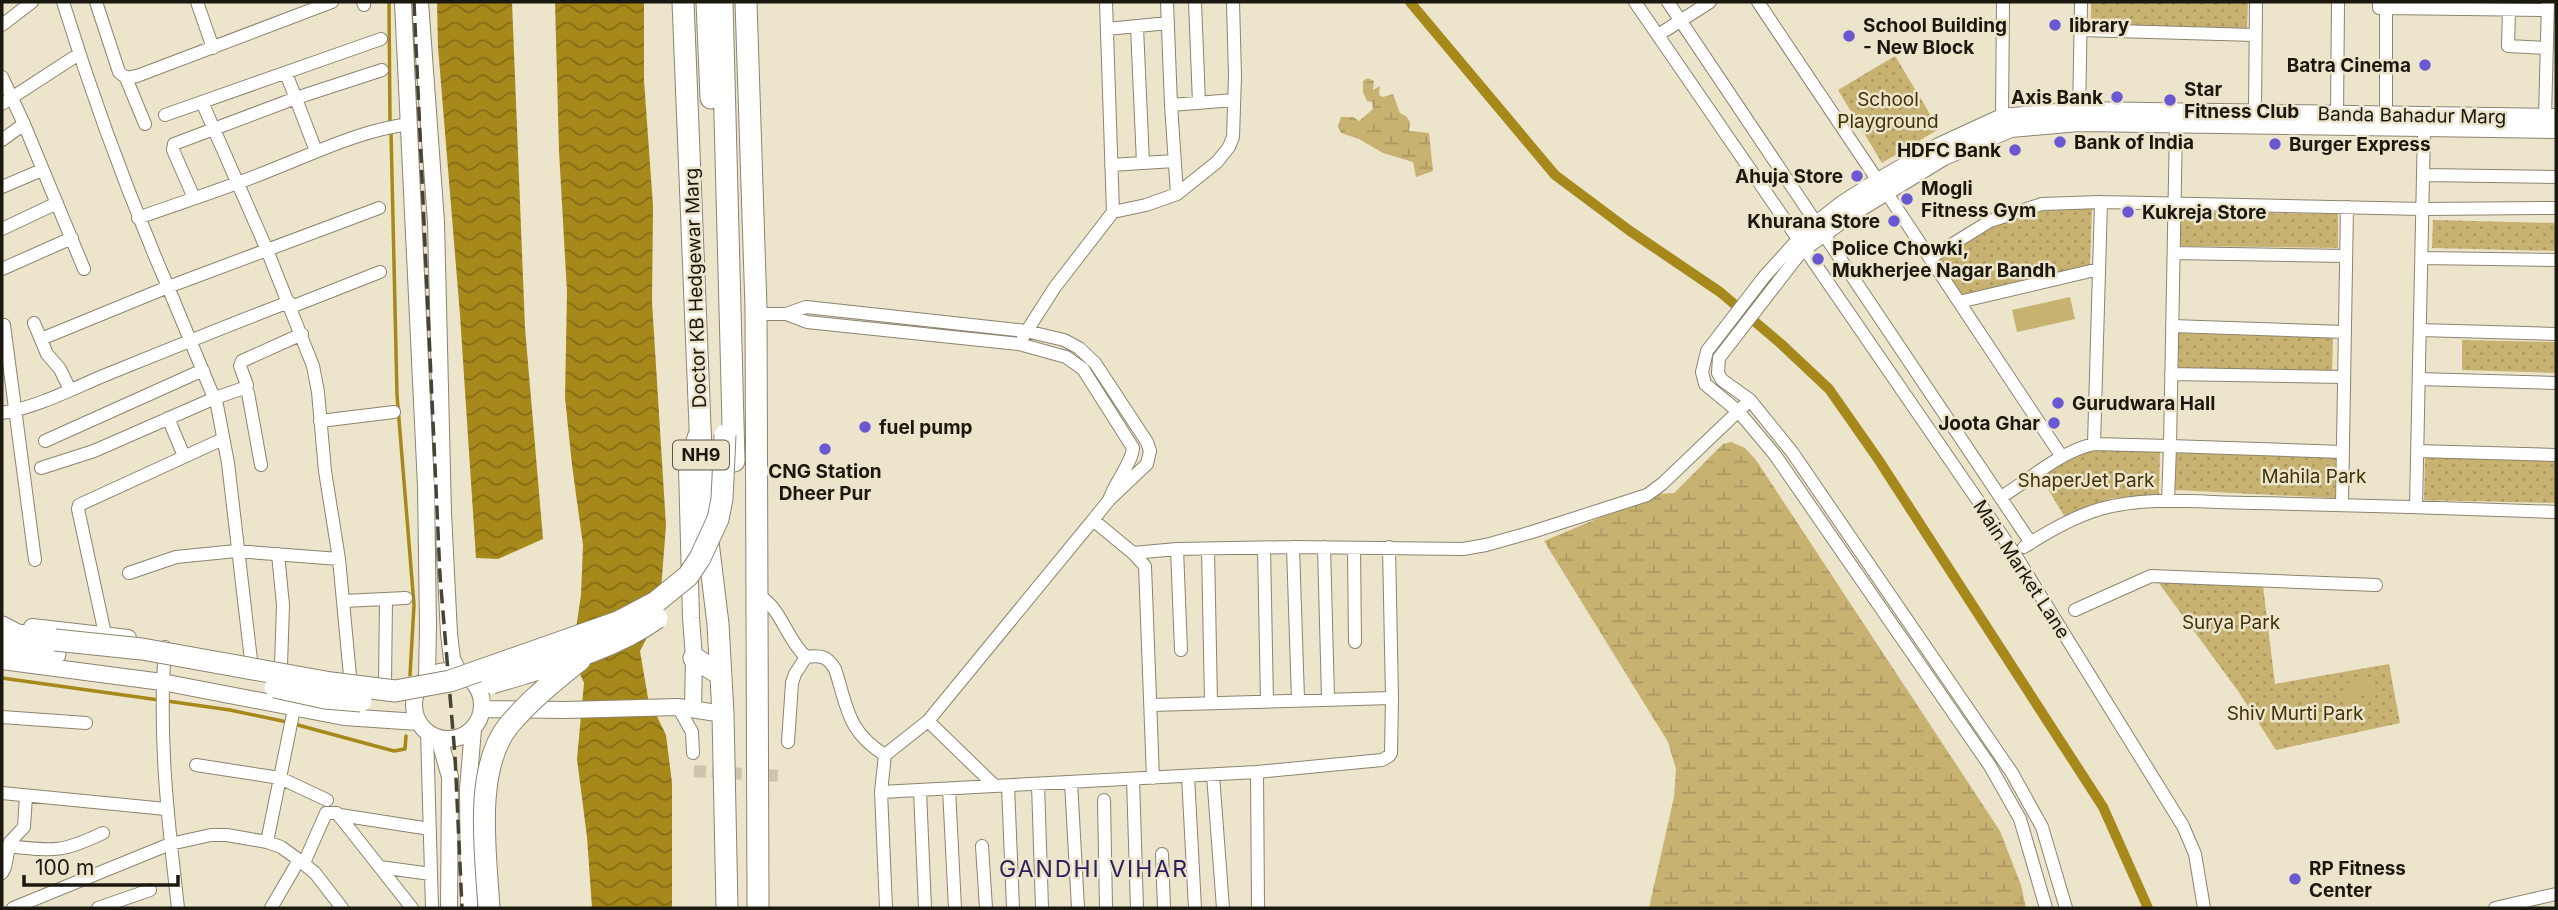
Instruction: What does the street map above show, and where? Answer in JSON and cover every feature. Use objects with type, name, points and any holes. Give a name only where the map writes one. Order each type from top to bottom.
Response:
[{"type":"highway","name":"Doctor KB Hedgewar Marg","points":[[683,2],[703,501],[718,624],[723,714],[727,908]]},
{"type":"highway","name":"NH9","points":[[746,2],[756,314],[758,908]]},
{"type":"highway","points":[[2,649],[142,649],[331,683],[395,691],[461,678],[618,622],[656,602],[688,576],[710,540],[722,499],[725,435],[715,5]]},
{"type":"highway","points":[[2,626],[17,635],[55,647],[223,675],[325,698],[393,704],[450,695],[589,652],[644,627],[689,592],[708,569],[721,543],[730,515],[734,461],[715,5]]},
{"type":"highway","points":[[697,348],[711,379],[716,470],[729,480],[739,480],[748,476],[756,467]]},
{"type":"highway","points":[[489,908],[484,799],[492,762],[507,728],[541,692],[589,652]]},
{"type":"highway","points":[[694,658],[720,674]]},
{"type":"street","points":[[2,25],[33,2]]},
{"type":"street","points":[[63,2],[138,218],[215,398],[223,439],[251,660]]},
{"type":"street","points":[[96,2],[119,72],[125,78],[145,124]]},
{"type":"street","points":[[197,2],[213,48]]},
{"type":"street","points":[[292,2],[296,16]]},
{"type":"street","points":[[125,78],[137,76],[332,2]]},
{"type":"street","points":[[403,2],[397,125],[426,486],[428,626],[424,681],[415,695],[414,709],[450,777],[449,908]]},
{"type":"street","points":[[421,2],[436,222],[443,513],[449,634],[452,659],[458,671]]},
{"type":"street","points":[[1019,344],[1055,287],[1113,212],[1106,2]]},
{"type":"street","points":[[1167,2],[1177,194]]},
{"type":"street","points":[[1195,2],[1199,103]]},
{"type":"street","points":[[1113,212],[1146,205],[1177,194],[1217,162],[1230,147],[1233,137],[1234,100],[1233,2]]},
{"type":"street","name":"Main Market Lane","points":[[1634,2],[2014,553],[2190,839],[2204,908]]},
{"type":"street","points":[[1668,2],[2031,542]]},
{"type":"street","points":[[1658,35],[1710,2]]},
{"type":"street","points":[[1758,2],[2062,457]]},
{"type":"street","points":[[2003,2],[2007,123]]},
{"type":"street","points":[[2255,112],[2256,2]]},
{"type":"street","points":[[2337,115],[2338,2]]},
{"type":"street","points":[[2386,114],[2382,5],[2509,10],[2548,6],[2550,117]]},
{"type":"street","points":[[2079,117],[2080,30],[2084,6]]},
{"type":"street","points":[[2509,10],[2508,46],[2547,48]]},
{"type":"street","points":[[1107,29],[1168,23]]},
{"type":"street","points":[[1137,27],[1143,163]]},
{"type":"street","points":[[2080,30],[2255,35]]},
{"type":"street","points":[[165,115],[382,39]]},
{"type":"street","points":[[7,101],[79,54]]},
{"type":"street","points":[[194,198],[172,147],[177,142],[382,70]]},
{"type":"street","points":[[286,72],[316,150]]},
{"type":"street","points":[[2,76],[7,101],[24,124],[84,270]]},
{"type":"street","points":[[1171,105],[1234,100]]},
{"type":"street","points":[[202,102],[290,304],[313,366],[325,471],[339,559],[350,676]]},
{"type":"street","name":"Banda Bahadur Marg","points":[[1802,243],[1939,146],[2007,123],[2079,117],[2255,112],[2550,117]]},
{"type":"street","name":"Banda Bahadur Marg","points":[[2079,117],[2176,126],[2556,130]]},
{"type":"street","points":[[2,140],[24,124]]},
{"type":"street","points":[[138,218],[316,150],[397,125]]},
{"type":"street","points":[[2168,501],[2176,126]]},
{"type":"street","points":[[2416,507],[2424,129]]},
{"type":"street","points":[[1111,165],[1174,161]]},
{"type":"street","points":[[2,187],[43,170]]},
{"type":"street","points":[[2424,175],[2556,177]]},
{"type":"street","points":[[1930,258],[1990,221],[2042,204],[2101,202],[2423,209],[2556,208]]},
{"type":"street","points":[[2094,444],[2101,202]]},
{"type":"street","points":[[2,229],[57,204]]},
{"type":"street","points":[[2342,504],[2347,207]]},
{"type":"street","points":[[41,339],[168,287],[379,208]]},
{"type":"street","points":[[2,269],[72,238]]},
{"type":"street","points":[[1802,243],[1759,284],[1706,351],[1702,372],[1705,383],[1739,412],[1775,455],[1990,766],[2020,819],[2046,908]]},
{"type":"street","points":[[1802,243],[1769,293],[1722,354],[1718,373],[1722,380],[1750,400],[1792,453],[2012,773],[2042,827],[2066,908]]},
{"type":"street","points":[[2174,253],[2346,256]]},
{"type":"street","points":[[2421,258],[2556,260]]},
{"type":"street","points":[[1959,302],[2099,269]]},
{"type":"street","points":[[2,413],[70,390],[189,340],[380,272]]},
{"type":"street","points":[[756,314],[786,314],[806,307],[1027,331],[1064,340],[1079,348],[1095,363],[1147,442],[1150,451],[1147,464],[1109,500],[928,721],[885,755],[881,792],[886,908]]},
{"type":"street","points":[[786,314],[807,322],[1019,344],[1066,356],[1083,369],[1131,441],[1133,453],[1113,486],[1109,500]]},
{"type":"street","points":[[34,323],[47,354],[61,369],[70,390]]},
{"type":"street","points":[[4,326],[35,559]]},
{"type":"street","points":[[2172,326],[2345,332]]},
{"type":"street","points":[[2420,330],[2556,334]]},
{"type":"street","points":[[261,465],[247,385],[240,366],[242,361],[302,334]]},
{"type":"street","points":[[1706,351],[1722,354]]},
{"type":"street","points":[[45,441],[204,370]]},
{"type":"street","points":[[2171,373],[2344,377]]},
{"type":"street","points":[[2419,379],[2556,383]]},
{"type":"street","points":[[41,468],[94,451],[240,388],[246,390]]},
{"type":"street","points":[[1133,553],[1177,549],[1293,547],[1444,549],[1486,545],[1647,495],[1750,400]]},
{"type":"street","points":[[320,421],[394,412]]},
{"type":"street","points":[[168,418],[184,456]]},
{"type":"street","points":[[693,753],[692,732],[685,708],[694,658],[687,468],[700,423]]},
{"type":"street","points":[[105,634],[79,505],[223,439]]},
{"type":"street","points":[[2001,497],[2078,446],[2094,444],[2343,452]]},
{"type":"street","points":[[2417,451],[2556,454]]},
{"type":"street","points":[[2014,553],[2065,523],[2099,509],[2127,503],[2168,501],[2342,504],[2556,512]]},
{"type":"street","points":[[1093,520],[1145,566],[1153,778]]},
{"type":"street","points":[[1293,547],[1298,699]]},
{"type":"street","points":[[1324,547],[1328,698]]},
{"type":"street","points":[[881,792],[1213,775],[1386,759],[1391,753],[1392,698],[1389,547]]},
{"type":"street","points":[[1264,548],[1267,701]]},
{"type":"street","points":[[1354,548],[1355,642]]},
{"type":"street","points":[[1177,549],[1181,650]]},
{"type":"street","points":[[1208,549],[1211,702]]},
{"type":"street","points":[[129,573],[176,557],[236,551],[339,559]]},
{"type":"street","points":[[278,554],[283,605],[281,665]]},
{"type":"street","points":[[2075,610],[2151,576],[2376,585]]},
{"type":"street","points":[[756,594],[770,602],[792,640],[806,657]]},
{"type":"street","points":[[343,601],[406,598]]},
{"type":"street","points":[[385,684],[386,599]]},
{"type":"street","points":[[2,626],[105,634],[385,684],[424,681],[444,670],[458,671],[470,678],[479,688],[483,701],[482,715],[466,736],[453,740],[428,731],[162,693],[2,661]]},
{"type":"street","points":[[165,645],[162,693],[166,809],[178,908]]},
{"type":"street","points":[[806,657],[823,656],[830,661],[860,736],[885,755]]},
{"type":"street","points":[[789,742],[792,683],[806,657]]},
{"type":"street","points":[[267,842],[302,669]]},
{"type":"street","points":[[1151,705],[1392,698]]},
{"type":"street","points":[[482,709],[685,708],[723,714]]},
{"type":"street","points":[[2,717],[86,723]]},
{"type":"street","points":[[928,721],[1002,786],[1013,908]]},
{"type":"street","points":[[469,908],[468,789],[473,729]]},
{"type":"street","points":[[428,731],[432,908]]},
{"type":"street","points":[[196,765],[281,778],[327,800]]},
{"type":"street","points":[[1257,772],[1258,908]]},
{"type":"street","points":[[1213,775],[1223,908]]},
{"type":"street","points":[[1188,776],[1195,908]]},
{"type":"street","points":[[1133,779],[1137,908]]},
{"type":"street","points":[[1071,782],[1077,908]]},
{"type":"street","points":[[1038,784],[1042,908]]},
{"type":"street","points":[[949,789],[956,908]]},
{"type":"street","points":[[920,790],[925,908]]},
{"type":"street","points":[[2,793],[166,809]]},
{"type":"street","points":[[2,873],[8,846],[24,827],[26,796]]},
{"type":"street","points":[[1104,800],[1106,908]]},
{"type":"street","points":[[271,908],[301,861],[326,813],[430,829]]},
{"type":"street","points":[[341,815],[412,908]]},
{"type":"street","points":[[8,846],[67,849],[103,833]]},
{"type":"street","points":[[13,908],[170,844],[211,835],[267,842],[281,847],[315,873],[339,907]]},
{"type":"street","points":[[982,846],[986,908]]},
{"type":"street","points":[[1162,854],[1164,908]]},
{"type":"street","points":[[380,867],[431,874]]},
{"type":"street","points":[[98,908],[150,890]]},
{"type":"street","points":[[2497,908],[2556,894]]},
{"type":"green space","points":[[2091,2],[2248,2],[2247,30],[2091,23]]},
{"type":"green space","name":"School Playground","points":[[1895,56],[1939,129],[1882,163],[1838,90]]},
{"type":"green space","points":[[1368,78],[1374,81],[1373,90],[1380,86],[1379,95],[1383,97],[1393,94],[1400,113],[1410,122],[1409,131],[1429,133],[1433,171],[1416,177],[1413,162],[1383,153],[1359,139],[1341,133],[1338,126],[1341,117],[1353,117],[1359,121],[1373,109],[1372,102],[1367,101],[1363,92],[1363,81]]},
{"type":"green space","points":[[2043,207],[2092,207],[2090,266],[1962,296],[1937,259],[1994,224]]},
{"type":"green space","points":[[2180,212],[2338,214],[2338,248],[2179,246]]},
{"type":"green space","points":[[2433,220],[2556,223],[2556,251],[2432,248]]},
{"type":"green space","points":[[2070,297],[2075,319],[2017,332],[2012,310]]},
{"type":"green space","points":[[2177,333],[2333,338],[2332,373],[2176,369]]},
{"type":"green space","points":[[2462,340],[2556,342],[2556,373],[2462,370]]},
{"type":"green space","points":[[1731,442],[1745,448],[1756,460],[2000,831],[2021,885],[2026,908],[1649,908],[1674,797],[1676,769],[1668,742],[1544,541],[1656,494],[1674,493],[1723,444]]},
{"type":"green space","name":"ShaperJet Park","points":[[2115,449],[2160,452],[2159,496],[2112,498],[2066,519],[2040,476],[2075,456]]},
{"type":"green space","name":"Mahila Park","points":[[2174,449],[2337,456],[2335,498],[2175,490]]},
{"type":"green space","points":[[2425,456],[2556,459],[2556,503],[2424,500]]},
{"type":"green space","points":[[2158,582],[2263,586],[2275,684],[2389,664],[2400,723],[2276,750],[2238,691]]},
{"type":"green space","points":[[2374,678],[2377,693],[2346,699],[2343,684]]},
{"type":"water","points":[[437,2],[512,2],[525,328],[543,539],[498,559],[476,558],[438,47]]},
{"type":"water","points":[[555,2],[644,2],[644,80],[653,206],[652,302],[666,526],[659,614],[640,651],[648,698],[666,735],[672,783],[672,908],[592,908],[587,837],[577,759],[584,683],[572,656],[581,595],[583,545],[565,398],[567,292],[559,151]]},
{"type":"waterway","points":[[389,2],[390,124]]},
{"type":"waterway","points":[[1410,2],[1555,175],[1630,231],[1720,292],[1829,389],[1878,459],[2103,807],[2148,908]]},
{"type":"waterway","points":[[391,132],[397,395],[414,605],[410,675]]},
{"type":"waterway","points":[[2,678],[159,700]]},
{"type":"waterway","points":[[167,701],[287,722]]},
{"type":"waterway","points":[[294,724],[394,751],[405,749],[406,736]]},
{"type":"tunnel","points":[[694,771],[780,776]]},
{"type":"railway","points":[[414,2],[440,576],[455,756],[462,908]]},
{"type":"place","name":"library","points":[[2055,25]]},
{"type":"place","name":"School Building - New Block","points":[[1849,36]]},
{"type":"place","name":"Batra Cinema","points":[[2425,65]]},
{"type":"place","name":"Axis Bank","points":[[2117,97]]},
{"type":"place","name":"Star Fitness Club","points":[[2170,100]]},
{"type":"place","name":"Bank of India","points":[[2060,142]]},
{"type":"place","name":"Burger Express","points":[[2275,144]]},
{"type":"place","name":"HDFC Bank","points":[[2015,150]]},
{"type":"place","name":"Ahuja Store","points":[[1857,176]]},
{"type":"place","name":"Mogli Fitness Gym","points":[[1907,199]]},
{"type":"place","name":"Kukreja Store","points":[[2128,212]]},
{"type":"place","name":"Khurana Store","points":[[1894,221]]},
{"type":"place","name":"Police Chowki, Mukherjee Nagar Bandh","points":[[1818,259]]},
{"type":"place","name":"Gurudwara Hall","points":[[2058,403]]},
{"type":"place","name":"Joota Ghar","points":[[2054,423]]},
{"type":"place","name":"fuel pump","points":[[865,427]]},
{"type":"place","name":"CNG Station Dheer Pur","points":[[825,449]]},
{"type":"place","name":"RP Fitness Center","points":[[2295,879]]},
{"type":"district","name":"GANDHI VIHAR","points":[[1094,869]]},
{"type":"park label","name":"Surya Park","points":[[2231,622]]},
{"type":"park label","name":"Shiv Murti Park","points":[[2295,713]]}]
